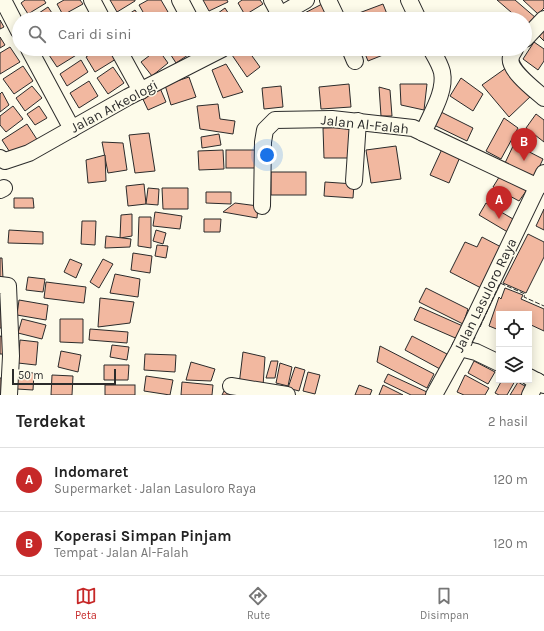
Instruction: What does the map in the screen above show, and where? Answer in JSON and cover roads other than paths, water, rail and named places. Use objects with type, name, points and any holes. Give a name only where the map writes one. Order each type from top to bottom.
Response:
[{"type":"street","points":[[3,0],[12,17]]},
{"type":"street","points":[[92,0],[98,12]]},
{"type":"street","points":[[180,0],[186,12]]},
{"type":"street","points":[[272,0],[275,12]]},
{"type":"street","points":[[285,12],[306,0]]},
{"type":"street","points":[[328,0],[333,12]]},
{"type":"street","points":[[409,0],[415,12]]},
{"type":"street","points":[[532,31],[544,19]]},
{"type":"street","points":[[33,56],[72,129]]},
{"type":"street","points":[[122,56],[141,91]]},
{"type":"street","name":"Jalan Arkeologi","points":[[3,160],[29,153],[205,56]]},
{"type":"street","points":[[423,133],[441,94],[443,83],[442,71],[434,56]]},
{"type":"street","points":[[512,56],[512,66],[519,75],[544,98]]},
{"type":"street","name":"Jalan Al-Falah","points":[[262,206],[263,142],[265,130],[275,120],[332,119],[413,128],[541,180]]},
{"type":"street","points":[[354,181],[358,121]]},
{"type":"street","name":"Jalan Lasuloro Raya","points":[[434,395],[460,348],[541,180]]},
{"type":"street","points":[[0,285],[8,286],[11,356],[9,395]]},
{"type":"street","points":[[460,348],[476,352],[496,362]]},
{"type":"street","points":[[231,386],[287,395]]},
{"type":"place","name":"Koperasi Simpan Pinjam","points":[[524,161]]},
{"type":"place","name":"Indomaret","points":[[499,219]]}]
